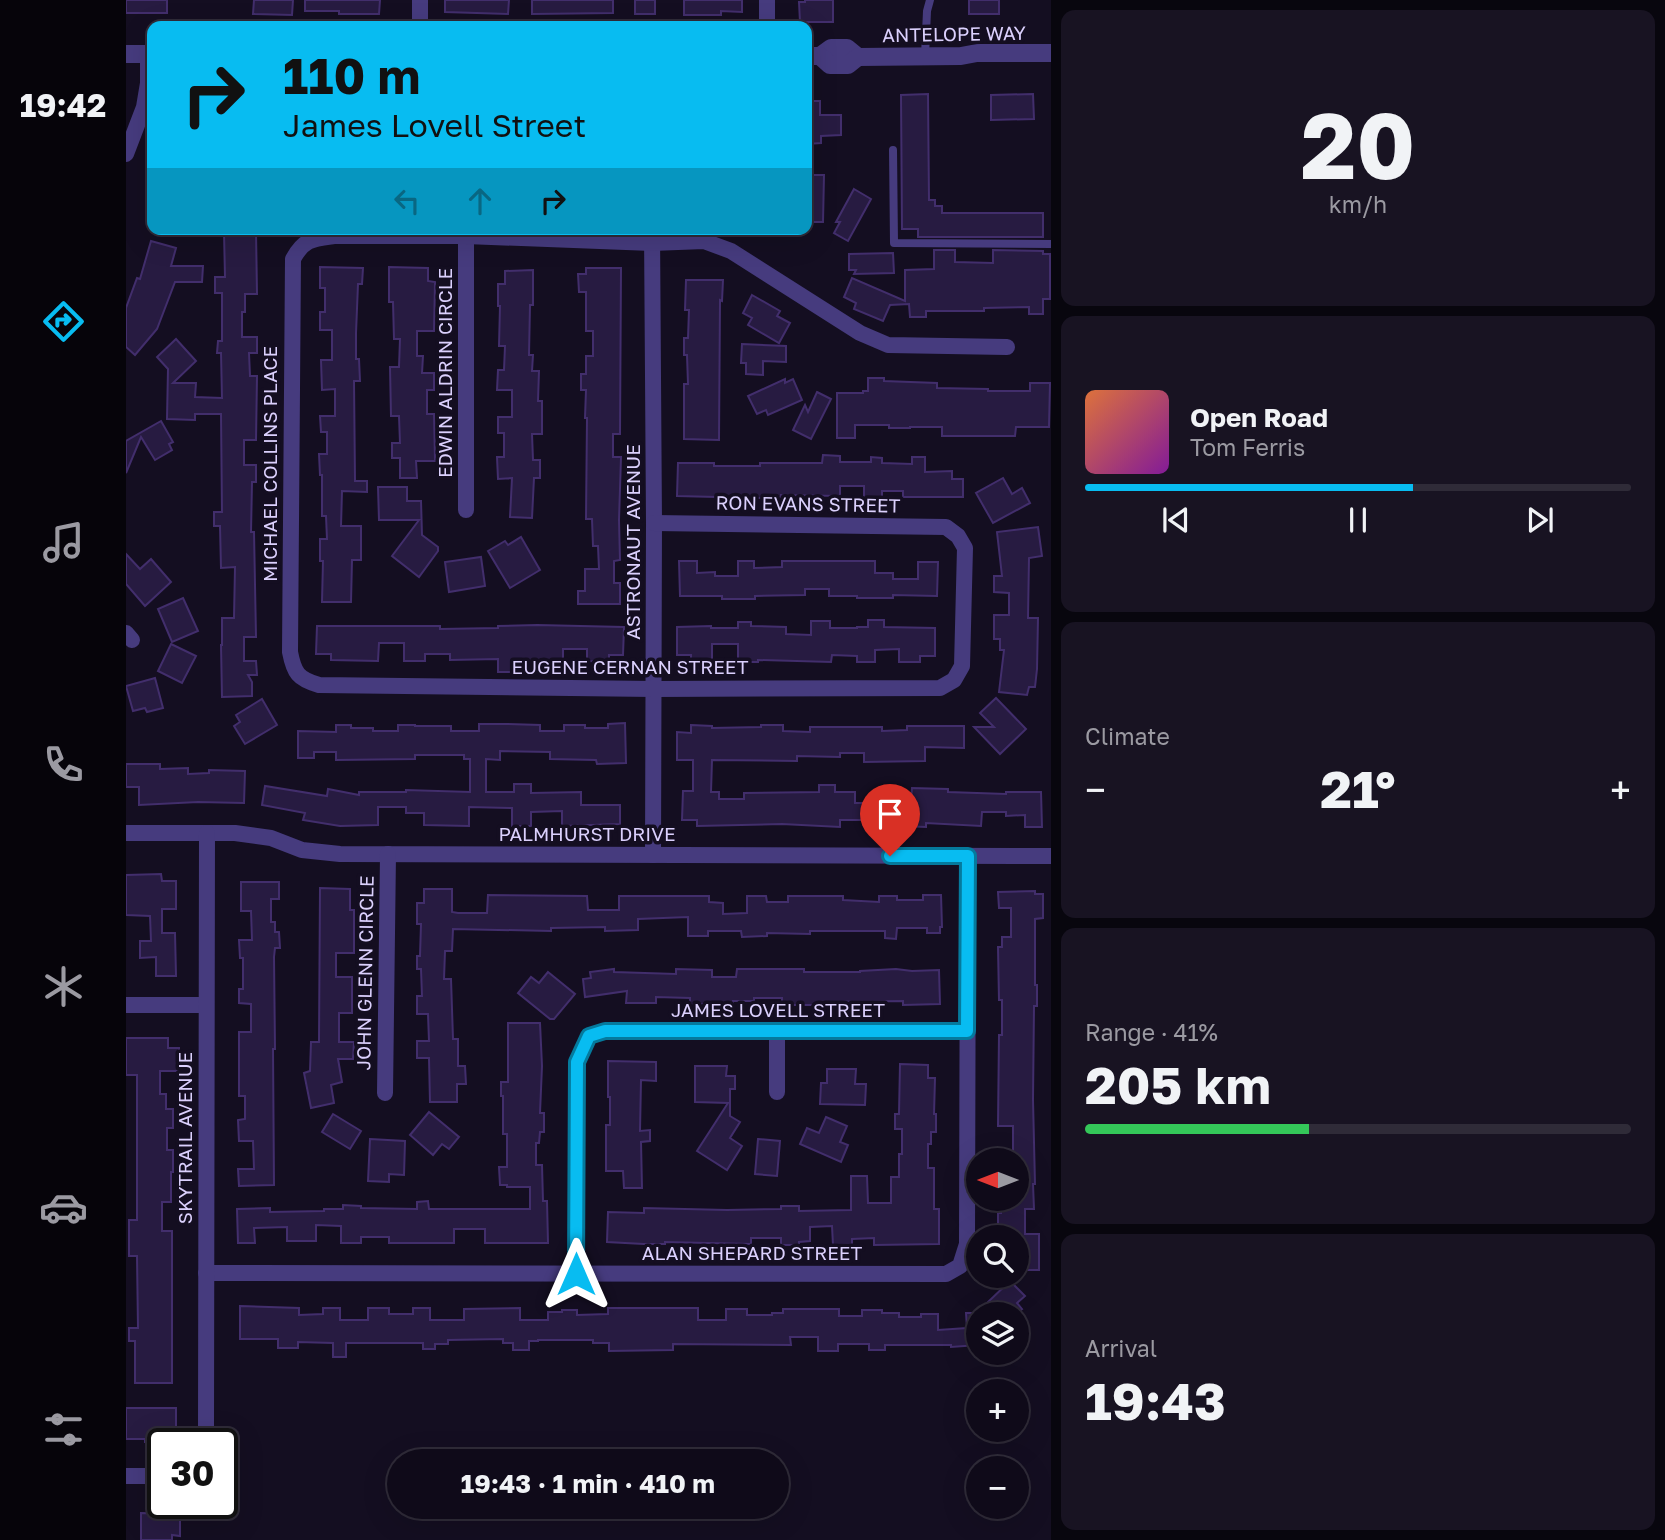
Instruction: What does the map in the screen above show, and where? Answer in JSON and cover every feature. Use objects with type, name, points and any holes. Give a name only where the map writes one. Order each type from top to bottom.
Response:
[{"type":"street","points":[[420,0],[420,21]]},
{"type":"street","points":[[767,0],[767,21]]},
{"type":"street","name":"ANTELOPE WAY","points":[[814,56],[830,65],[848,65],[858,57],[1051,53]]},
{"type":"street","points":[[126,54],[147,54]]},
{"type":"street","points":[[126,153],[144,107],[147,89]]},
{"type":"street","points":[[467,236],[652,236],[704,241],[731,251],[860,333],[888,345],[1007,347]]},
{"type":"street","name":"MICHAEL COLLINS PLACE","points":[[304,681],[293,668],[290,652],[293,259],[301,245],[314,238],[467,236]]},
{"type":"street","name":"EDWIN ALDRIN CIRCLE","points":[[467,236],[467,510]]},
{"type":"street","name":"ASTRONAUT AVENUE","points":[[652,236],[653,855]]},
{"type":"street","name":"RON EVANS STREET","points":[[654,523],[946,527],[958,536],[965,548],[962,666],[954,680]]},
{"type":"street","name":"EUGENE CERNAN STREET","points":[[304,681],[319,685],[654,689],[940,688],[954,680]]},
{"type":"street","name":"PALMHURST DRIVE","points":[[126,833],[235,833],[271,838],[302,850],[341,855],[1051,856]]},
{"type":"street","name":"SKYTRAIL AVENUE","points":[[206,833],[206,1428]]},
{"type":"street","name":"JOHN GLENN CIRCLE","points":[[385,1093],[388,855]]},
{"type":"street","points":[[967,1031],[968,856]]},
{"type":"street","points":[[126,1005],[206,1005]]},
{"type":"street","name":"JAMES LOVELL STREET","points":[[576,1274],[577,1062],[589,1036],[605,1031],[967,1031]]},
{"type":"street","points":[[777,1031],[778,1092]]},
{"type":"street","name":"ALAN SHEPARD STREET","points":[[206,1273],[946,1274],[960,1266],[967,1244],[967,1031]]},
{"type":"street","points":[[126,1476],[147,1476]]},
{"type":"lane","points":[[925,56],[930,0]]},
{"type":"lane","points":[[893,150],[894,243],[1051,244]]},
{"type":"building","points":[[126,0],[167,0],[167,13],[126,13]]},
{"type":"building","points":[[254,0],[293,0],[292,15],[253,14]]},
{"type":"building","points":[[305,0],[380,0],[379,14],[305,11]]},
{"type":"building","points":[[445,0],[509,0],[508,14],[445,12]]},
{"type":"building","points":[[532,0],[613,0],[613,13],[532,14]]},
{"type":"building","points":[[635,0],[655,0],[655,14],[635,14]]},
{"type":"building","points":[[684,0],[742,0],[742,12],[684,15]]},
{"type":"building","points":[[833,0],[833,22],[800,21],[799,2]]},
{"type":"building","points":[[969,0],[999,0],[999,14],[969,14]]},
{"type":"building","points":[[928,94],[929,200],[935,200],[935,206],[942,206],[942,213],[1043,213],[1043,237],[918,237],[918,229],[902,229],[901,95]]},
{"type":"building","points":[[1033,94],[1034,119],[991,120],[991,95]]},
{"type":"building","points":[[812,101],[820,101],[820,115],[841,115],[841,135],[821,136],[821,143],[812,144]]},
{"type":"building","points":[[812,175],[824,175],[823,222],[812,222]]},
{"type":"building","points":[[854,189],[871,199],[848,241],[834,233],[840,222],[836,222]]},
{"type":"building","points":[[224,235],[256,235],[257,294],[245,294],[242,337],[257,337],[257,353],[249,353],[250,376],[257,376],[256,440],[244,440],[244,465],[256,465],[256,482],[252,482],[251,532],[254,532],[256,637],[244,637],[244,661],[256,661],[257,675],[248,675],[252,682],[252,696],[222,697],[222,618],[234,618],[235,567],[221,568],[220,526],[214,526],[214,512],[222,512],[221,414],[195,414],[195,420],[167,419],[168,369],[157,357],[176,339],[196,361],[173,383],[196,383],[195,397],[222,398],[221,353],[217,353],[218,341],[222,341],[222,293],[215,293],[215,277],[225,277]]},
{"type":"building","points":[[151,241],[176,248],[171,266],[203,266],[202,282],[175,282],[157,329],[135,355],[126,347],[126,308],[137,278],[140,279]]},
{"type":"building","points":[[934,250],[955,250],[955,262],[993,263],[993,250],[1043,251],[1043,254],[1050,254],[1050,299],[1043,299],[1043,314],[1029,314],[1029,307],[984,308],[984,311],[926,311],[926,317],[910,317],[909,304],[890,305],[883,321],[854,309],[856,303],[844,297],[852,278],[905,301],[905,270],[934,269]]},
{"type":"building","points":[[893,253],[894,273],[854,274],[856,270],[849,270],[849,254]]},
{"type":"building","points":[[320,267],[363,268],[362,284],[358,284],[356,333],[356,359],[359,359],[360,381],[354,381],[355,481],[367,481],[367,492],[342,491],[341,526],[361,526],[361,560],[352,560],[351,602],[322,602],[323,561],[320,561],[320,539],[327,539],[326,516],[322,516],[319,454],[327,454],[327,432],[321,432],[320,416],[335,416],[335,389],[322,390],[321,360],[332,360],[332,330],[320,330],[320,312],[325,312],[325,288],[320,288]]},
{"type":"building","points":[[389,267],[428,268],[428,281],[435,282],[434,331],[417,331],[417,356],[423,356],[422,373],[434,373],[434,390],[427,390],[427,414],[434,414],[435,461],[416,461],[417,478],[400,478],[400,458],[392,458],[392,443],[400,443],[399,416],[391,416],[390,367],[399,367],[400,339],[394,339],[393,302],[389,302]]},
{"type":"building","points":[[586,268],[621,268],[620,434],[613,434],[613,457],[621,457],[620,560],[614,561],[614,583],[620,583],[620,604],[578,604],[578,591],[585,591],[585,569],[599,569],[598,546],[593,546],[592,519],[586,519],[587,418],[586,390],[581,390],[581,374],[586,374],[586,356],[593,356],[593,331],[586,331],[586,292],[579,292],[578,274],[586,274]]},
{"type":"building","points":[[533,270],[529,355],[533,355],[532,371],[539,371],[538,401],[542,401],[542,434],[532,434],[533,460],[540,460],[540,478],[534,478],[532,518],[510,517],[512,478],[498,479],[497,457],[504,457],[504,433],[498,433],[498,417],[512,417],[512,390],[497,390],[498,370],[504,370],[505,346],[499,346],[498,284],[505,284],[505,271]]},
{"type":"building","points":[[686,280],[723,280],[722,301],[720,300],[719,440],[684,439],[684,384],[688,384],[684,338],[688,338],[689,310],[685,310]]},
{"type":"building","points":[[752,295],[780,311],[777,316],[790,323],[779,343],[748,325],[752,318],[743,313]]},
{"type":"building","points":[[742,344],[786,346],[786,362],[763,361],[763,375],[746,374],[746,363],[741,363]]},
{"type":"building","points":[[868,378],[937,383],[937,388],[988,391],[1030,391],[1030,383],[1050,383],[1049,427],[1016,427],[1015,436],[942,436],[942,427],[889,428],[889,425],[855,425],[855,438],[837,438],[837,393],[868,391]]},
{"type":"building","points":[[785,379],[785,383],[793,379],[802,400],[768,415],[766,410],[757,414],[748,396]]},
{"type":"building","points":[[817,392],[831,399],[811,439],[793,430],[805,405],[808,412]]},
{"type":"building","points":[[161,421],[173,442],[169,444],[172,450],[155,460],[141,437],[126,473],[126,441]]},
{"type":"building","points":[[823,455],[840,456],[840,462],[871,462],[871,457],[882,458],[882,463],[912,464],[912,457],[925,457],[925,472],[952,471],[952,479],[963,479],[963,497],[903,497],[903,491],[882,491],[882,498],[864,498],[864,486],[840,486],[840,496],[677,496],[678,463],[760,466],[760,463],[822,463]]},
{"type":"building","points":[[1003,478],[1012,494],[1022,488],[1030,503],[993,523],[976,493]]},
{"type":"building","points":[[378,487],[407,487],[407,501],[421,501],[422,535],[438,547],[438,551],[419,577],[392,556],[419,520],[379,520]]},
{"type":"building","points":[[1038,527],[1042,556],[1029,558],[1028,618],[1038,618],[1035,687],[1029,687],[1027,695],[999,692],[1004,650],[1000,650],[1000,639],[994,639],[994,615],[1009,615],[1009,593],[994,592],[994,576],[1002,576],[997,532]]},
{"type":"building","points":[[521,537],[540,570],[510,588],[488,551],[505,541],[508,545]]},
{"type":"building","points":[[126,554],[140,569],[151,559],[171,582],[145,606],[126,584]]},
{"type":"building","points":[[481,557],[485,586],[449,592],[445,562]]},
{"type":"building","points":[[679,561],[697,561],[697,573],[715,572],[715,576],[738,576],[738,561],[754,561],[754,568],[782,567],[782,561],[875,561],[875,573],[893,573],[893,579],[918,579],[918,562],[938,562],[937,596],[857,598],[829,596],[829,589],[805,589],[805,595],[755,596],[755,599],[680,596]]},
{"type":"building","points":[[183,598],[198,631],[172,642],[158,609]]},
{"type":"building","points":[[868,620],[884,620],[884,627],[935,628],[935,656],[920,656],[920,662],[899,662],[899,649],[875,650],[875,662],[857,662],[857,656],[832,655],[831,662],[738,662],[738,644],[712,644],[712,670],[697,670],[697,662],[691,662],[691,655],[677,655],[677,627],[738,628],[738,622],[751,622],[751,626],[786,627],[786,634],[811,635],[811,621],[830,621],[830,628],[857,628],[868,627]]},
{"type":"building","points":[[537,625],[624,627],[623,655],[609,655],[609,662],[587,661],[587,649],[563,649],[563,661],[511,662],[511,672],[498,672],[498,659],[450,660],[450,654],[425,654],[425,661],[404,661],[404,643],[379,643],[378,661],[331,660],[331,654],[316,654],[317,626],[440,626],[440,629]]},
{"type":"building","points":[[171,644],[196,656],[182,683],[158,671]]},
{"type":"building","points":[[155,678],[163,708],[147,712],[145,708],[133,711],[126,686]]},
{"type":"building","points":[[996,698],[1026,729],[1000,754],[974,727],[994,727],[980,713]]},
{"type":"building","points":[[262,699],[277,725],[245,744],[234,726],[240,722],[236,715]]},
{"type":"building","points":[[625,723],[626,763],[597,764],[596,760],[550,759],[550,752],[500,751],[500,760],[486,759],[486,792],[514,792],[514,784],[531,784],[531,793],[581,792],[581,805],[620,805],[620,824],[562,826],[562,811],[531,812],[531,826],[512,826],[512,808],[469,807],[469,826],[424,825],[424,813],[406,813],[406,807],[378,807],[378,825],[340,826],[303,820],[305,813],[262,805],[265,786],[327,796],[328,789],[359,795],[359,792],[406,790],[470,792],[470,759],[464,759],[464,755],[336,760],[336,752],[314,752],[314,758],[298,758],[298,731],[336,732],[336,725],[351,725],[351,728],[373,728],[373,731],[398,731],[398,725],[415,725],[451,726],[451,731],[479,731],[479,724],[507,724],[540,725],[540,731],[564,731],[564,725],[608,728],[608,724]]},
{"type":"building","points":[[691,725],[712,728],[783,725],[783,731],[810,732],[810,727],[882,727],[882,731],[907,730],[907,726],[964,726],[964,748],[925,747],[925,761],[864,762],[864,753],[840,753],[840,757],[797,756],[797,761],[712,760],[711,792],[719,792],[719,799],[744,799],[744,793],[819,792],[819,785],[835,785],[835,792],[855,792],[855,803],[911,803],[912,788],[1006,794],[1041,792],[1042,827],[1025,827],[1025,815],[1006,816],[1006,812],[982,812],[981,826],[926,823],[926,827],[872,825],[872,820],[840,820],[840,827],[782,824],[697,826],[697,820],[682,820],[683,791],[693,791],[693,760],[677,760],[677,732],[691,733]]},
{"type":"building","points":[[126,764],[160,764],[160,769],[188,768],[188,774],[209,773],[209,770],[245,771],[244,803],[139,805],[139,787],[126,787]]},
{"type":"building","points":[[161,874],[162,881],[176,881],[176,909],[162,909],[162,933],[175,933],[176,976],[156,976],[156,957],[140,958],[140,941],[151,941],[150,916],[126,915],[126,875]]},
{"type":"building","points":[[241,882],[279,882],[279,899],[271,899],[271,922],[275,922],[275,932],[279,932],[280,948],[275,948],[274,957],[274,1185],[239,1186],[238,1169],[254,1169],[253,1141],[239,1141],[238,1120],[245,1119],[245,1096],[239,1096],[239,1032],[251,1032],[251,1004],[239,1003],[239,989],[243,989],[243,958],[240,958],[239,940],[252,940],[251,911],[241,911]]},
{"type":"building","points":[[320,888],[350,889],[350,910],[354,910],[354,953],[336,953],[336,977],[352,977],[352,1013],[339,1013],[339,1042],[354,1042],[353,1059],[338,1059],[342,1082],[331,1085],[334,1103],[311,1108],[304,1073],[310,1071],[311,1042],[319,1042]]},
{"type":"building","points":[[424,889],[452,889],[452,912],[458,913],[487,913],[488,895],[587,896],[588,910],[619,910],[619,896],[709,896],[709,902],[723,903],[723,914],[747,913],[747,896],[766,896],[767,902],[788,902],[788,896],[843,896],[843,900],[879,902],[879,896],[897,896],[897,900],[923,900],[923,895],[941,895],[942,927],[940,933],[927,933],[927,928],[897,928],[896,939],[885,938],[885,931],[810,931],[810,934],[767,933],[767,936],[742,937],[741,931],[708,931],[708,936],[688,936],[688,917],[638,919],[638,930],[605,931],[605,927],[551,928],[551,931],[453,929],[452,951],[445,951],[444,979],[451,979],[453,1039],[458,1039],[458,1066],[465,1066],[466,1084],[457,1084],[457,1102],[430,1102],[429,1058],[417,1058],[417,1041],[429,1041],[428,1014],[417,1014],[417,996],[422,996],[421,969],[417,969],[421,924],[417,924],[417,903],[424,903]]},
{"type":"building","points":[[1035,891],[1035,894],[1043,894],[1043,918],[1035,919],[1037,1006],[1034,1006],[1034,1209],[1029,1209],[1029,1148],[1013,1148],[1013,1126],[998,1126],[1002,1000],[999,1000],[998,947],[1002,947],[1002,937],[1011,937],[1011,908],[999,908],[998,892]]},
{"type":"building","points":[[614,969],[614,972],[676,974],[676,969],[712,970],[712,977],[736,977],[737,969],[804,969],[804,972],[939,970],[940,1004],[903,1005],[903,1001],[782,1005],[782,998],[754,998],[754,1001],[733,1001],[733,1005],[690,1004],[690,998],[656,997],[656,1003],[626,1003],[627,991],[585,997],[583,979],[591,978],[590,972]]},
{"type":"building","points":[[548,972],[575,994],[554,1019],[550,1019],[518,993],[531,977],[539,983]]},
{"type":"building","points":[[508,1023],[540,1023],[540,1113],[544,1113],[544,1132],[540,1132],[539,1143],[536,1143],[536,1165],[542,1165],[543,1201],[547,1201],[548,1243],[485,1243],[485,1229],[454,1229],[454,1243],[389,1243],[389,1237],[361,1237],[361,1243],[341,1243],[341,1226],[316,1225],[316,1241],[287,1241],[287,1227],[254,1228],[255,1243],[238,1243],[237,1209],[270,1208],[270,1212],[324,1211],[343,1209],[343,1205],[417,1209],[417,1202],[428,1201],[429,1209],[530,1209],[530,1187],[500,1185],[499,1167],[507,1167],[507,1134],[503,1134],[501,1082],[508,1082]]},
{"type":"building","points":[[126,1038],[168,1038],[168,1048],[179,1048],[179,1071],[160,1071],[160,1094],[166,1094],[166,1109],[173,1109],[173,1128],[167,1128],[167,1150],[173,1150],[171,1202],[162,1202],[162,1231],[172,1231],[172,1383],[135,1383],[135,1341],[129,1341],[129,1328],[138,1328],[137,1256],[129,1256],[129,1220],[137,1220],[137,1075],[126,1075]]},
{"type":"building","points":[[608,1061],[656,1062],[656,1081],[641,1080],[640,1131],[650,1130],[650,1141],[641,1142],[642,1188],[624,1188],[623,1171],[606,1171],[606,1125],[610,1125]]},
{"type":"building","points":[[900,1064],[928,1065],[928,1078],[935,1078],[936,1132],[931,1132],[931,1144],[928,1144],[928,1168],[934,1168],[934,1209],[939,1209],[939,1244],[874,1245],[874,1238],[852,1239],[852,1244],[833,1245],[832,1226],[810,1227],[810,1241],[799,1242],[799,1245],[781,1245],[781,1238],[751,1238],[751,1244],[607,1242],[608,1212],[644,1213],[644,1208],[781,1209],[781,1206],[799,1206],[799,1211],[851,1210],[851,1176],[867,1176],[868,1203],[891,1203],[891,1177],[899,1177],[899,1154],[902,1154],[902,1129],[895,1129],[895,1114],[899,1114]]},
{"type":"building","points":[[695,1066],[727,1066],[726,1076],[735,1076],[735,1089],[730,1089],[730,1116],[740,1122],[730,1138],[742,1146],[727,1170],[697,1151],[728,1103],[695,1102]]},
{"type":"building","points":[[827,1069],[856,1069],[855,1084],[866,1084],[865,1105],[820,1104],[821,1083],[827,1083]]},
{"type":"building","points":[[429,1112],[459,1137],[449,1149],[442,1144],[433,1155],[410,1135]]},
{"type":"building","points":[[333,1114],[361,1131],[350,1149],[322,1132]]},
{"type":"building","points":[[826,1117],[847,1126],[840,1142],[848,1145],[841,1162],[800,1144],[807,1128],[819,1133]]},
{"type":"building","points":[[370,1139],[405,1141],[404,1175],[389,1174],[389,1182],[368,1181]]},
{"type":"building","points":[[758,1139],[780,1141],[777,1176],[755,1174]]},
{"type":"building","points":[[1025,1211],[1025,1225],[998,1225],[998,1213]]},
{"type":"building","points":[[1029,1234],[1039,1234],[1039,1270],[1029,1270]]},
{"type":"building","points":[[1003,1288],[1017,1288],[1025,1296],[1018,1302],[988,1302]]},
{"type":"building","points":[[240,1306],[299,1308],[299,1315],[323,1314],[323,1308],[340,1308],[340,1320],[368,1320],[368,1308],[389,1308],[389,1314],[413,1314],[413,1308],[430,1308],[430,1320],[464,1320],[464,1309],[520,1308],[520,1320],[548,1320],[548,1312],[562,1310],[577,1310],[577,1315],[608,1314],[608,1308],[698,1308],[698,1320],[726,1320],[726,1309],[747,1309],[747,1315],[772,1315],[783,1313],[783,1309],[839,1309],[839,1316],[862,1316],[862,1310],[882,1310],[882,1313],[899,1313],[899,1317],[938,1314],[938,1330],[966,1328],[966,1346],[885,1345],[885,1350],[869,1350],[869,1344],[838,1344],[838,1351],[818,1351],[818,1337],[790,1337],[791,1345],[673,1344],[673,1350],[609,1351],[609,1343],[593,1343],[593,1340],[529,1341],[529,1350],[513,1350],[513,1343],[503,1343],[503,1339],[448,1340],[448,1344],[435,1344],[435,1349],[423,1349],[423,1343],[346,1343],[346,1357],[333,1357],[333,1343],[298,1342],[298,1348],[278,1348],[278,1339],[240,1339]]},
{"type":"building","points":[[126,1408],[176,1408],[176,1428],[147,1428],[147,1442],[145,1439],[126,1439]]},
{"type":"building","points":[[141,1513],[147,1513],[147,1519],[180,1519],[180,1536],[172,1535],[172,1540],[141,1540]]},
{"type":"route","points":[[576,1274],[577,1062],[589,1036],[605,1031],[967,1031],[968,856],[890,856]]}]
